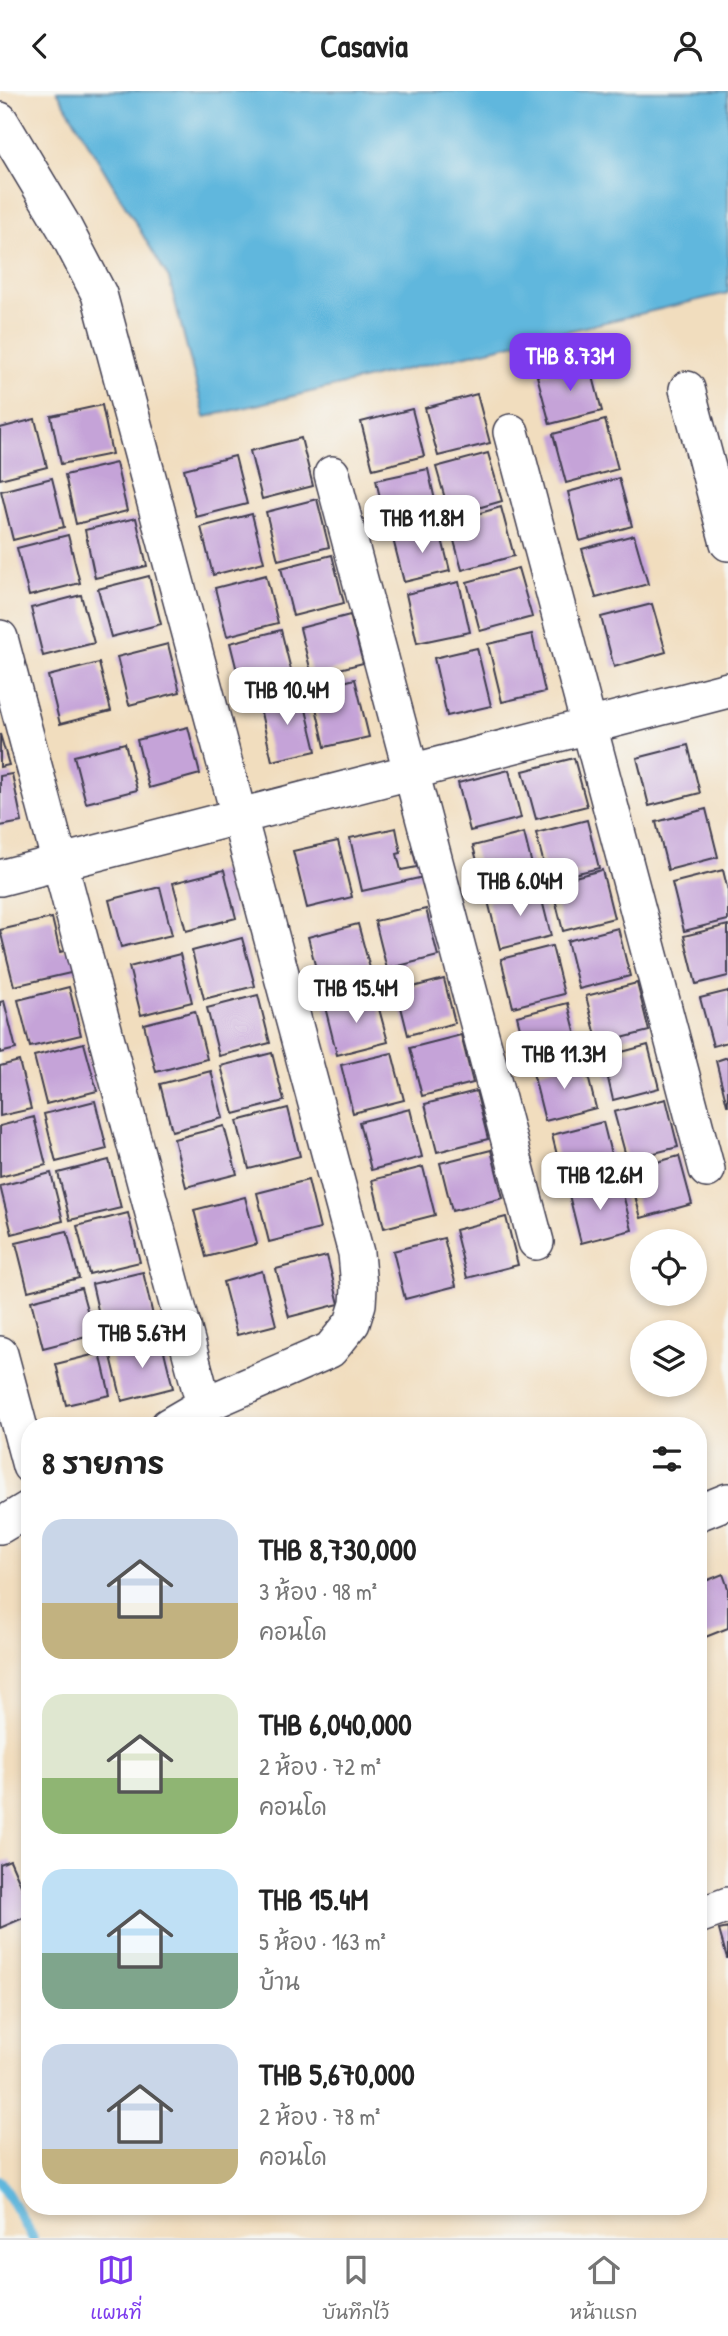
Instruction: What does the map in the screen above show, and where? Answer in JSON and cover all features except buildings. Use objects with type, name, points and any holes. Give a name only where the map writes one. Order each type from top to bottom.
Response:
[{"type":"street","points":[[0,120],[64,227],[99,294],[356,1253],[358,1304],[352,1323],[330,1350],[204,1405],[184,1417]]},
{"type":"street","points":[[687,389],[728,543]]},
{"type":"street","points":[[510,432],[707,1170]]},
{"type":"street","points":[[332,474],[536,1242]]},
{"type":"street","points":[[0,638],[204,1405]]},
{"type":"street","points":[[0,878],[728,690]]},
{"type":"street","points":[[0,1355],[21,1433]]},
{"type":"street","points":[[707,1509],[728,1501]]},
{"type":"street","points":[[0,1525],[21,1513]]},
{"type":"street","points":[[707,1913],[728,1905]]},
{"type":"water","points":[[57,91],[728,91],[728,293],[205,417],[169,279]]},
{"type":"waterway","points":[[0,2181],[33,2238]]}]
